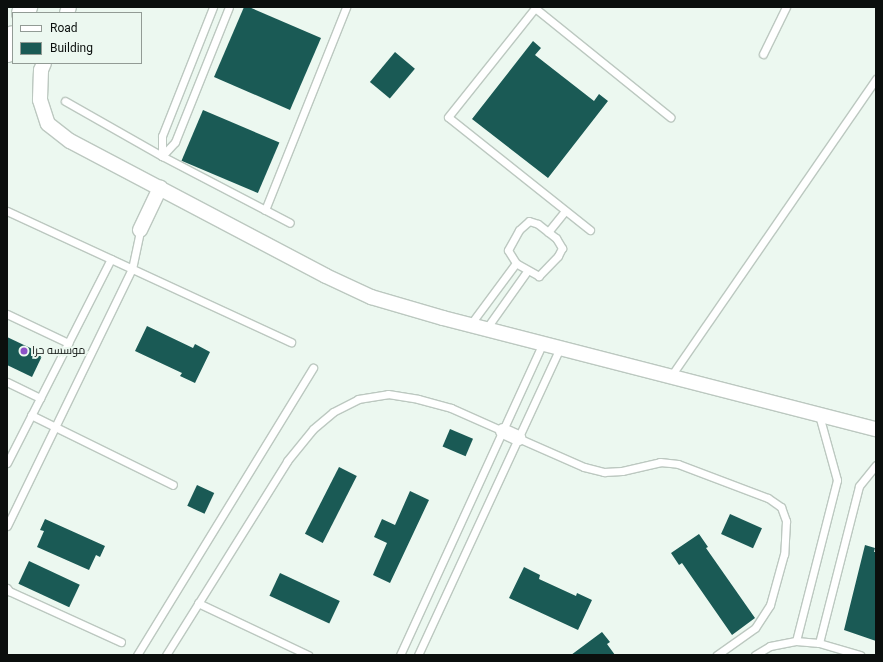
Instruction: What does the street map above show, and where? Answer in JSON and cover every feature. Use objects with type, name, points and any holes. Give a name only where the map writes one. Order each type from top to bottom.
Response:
[{"type":"highway","points":[[7,51],[12,39]]},
{"type":"street","points":[[44,64],[41,70],[40,100],[48,124],[70,141],[326,276],[371,297],[470,325],[876,429]]},
{"type":"street","points":[[140,230],[160,188]]},
{"type":"street","points":[[503,430],[518,438]]},
{"type":"lane","points":[[162,156],[162,136],[213,7]]},
{"type":"lane","points":[[162,156],[175,142],[229,7]]},
{"type":"lane","points":[[265,210],[346,7]]},
{"type":"lane","points":[[763,54],[786,7]]},
{"type":"lane","points":[[590,230],[448,117],[535,8],[670,117]]},
{"type":"lane","points":[[671,376],[876,79]]},
{"type":"lane","points":[[64,101],[162,156],[290,223]]},
{"type":"lane","points":[[7,211],[291,342]]},
{"type":"lane","points":[[548,232],[565,211]]},
{"type":"lane","points":[[529,221],[538,224],[548,232],[556,238],[562,248],[558,256],[539,276],[516,263],[508,250],[520,230],[529,221]]},
{"type":"lane","points":[[7,526],[132,269],[140,230]]},
{"type":"lane","points":[[7,463],[111,259]]},
{"type":"lane","points":[[470,325],[516,263]]},
{"type":"lane","points":[[486,329],[528,270]]},
{"type":"lane","points":[[7,314],[68,343]]},
{"type":"lane","points":[[400,655],[543,343]]},
{"type":"lane","points":[[418,655],[560,348]]},
{"type":"lane","points":[[137,655],[313,368]]},
{"type":"lane","points":[[7,382],[40,398]]},
{"type":"lane","points":[[166,655],[287,461],[313,429],[333,412],[358,399],[388,394],[418,399],[451,408],[503,430]]},
{"type":"lane","points":[[31,415],[173,485]]},
{"type":"lane","points":[[796,641],[837,480],[819,415]]},
{"type":"lane","points":[[518,438],[584,467],[604,472],[622,471],[660,462],[678,464],[768,498],[781,507],[786,521],[784,554],[770,605],[755,628],[717,655]]},
{"type":"lane","points":[[819,643],[859,486],[876,465]]},
{"type":"lane","points":[[7,588],[9,591],[121,642]]},
{"type":"lane","points":[[198,604],[308,655]]},
{"type":"lane","points":[[755,655],[770,646],[796,641],[819,643],[860,655]]},
{"type":"building","points":[[244,7],[249,7],[321,38],[290,110],[214,77]]},
{"type":"building","points":[[533,41],[541,48],[535,55],[594,101],[599,94],[608,101],[548,178],[472,119]]},
{"type":"building","points":[[395,52],[415,69],[390,99],[370,82]]},
{"type":"building","points":[[203,110],[279,142],[258,193],[182,161]]},
{"type":"building","points":[[147,326],[193,348],[195,344],[210,352],[195,383],[180,376],[182,373],[135,351]]},
{"type":"building","points":[[7,337],[43,354],[32,377],[7,365]]},
{"type":"building","points":[[450,429],[473,439],[466,456],[443,446]]},
{"type":"building","points":[[339,467],[357,476],[323,543],[305,534]]},
{"type":"building","points":[[197,485],[214,493],[204,514],[187,506]]},
{"type":"building","points":[[410,491],[429,500],[390,583],[373,575],[387,543],[374,537],[382,519],[395,525]]},
{"type":"building","points":[[730,514],[762,528],[753,548],[721,534]]},
{"type":"building","points":[[45,519],[105,546],[100,557],[96,555],[89,570],[37,547],[44,531],[40,530]]},
{"type":"building","points":[[699,534],[708,547],[706,548],[755,618],[732,635],[682,563],[679,565],[671,553]]},
{"type":"building","points":[[865,545],[875,548],[874,552],[876,552],[876,641],[844,630]]},
{"type":"building","points":[[29,561],[80,585],[69,607],[18,584]]},
{"type":"building","points":[[524,567],[540,575],[539,579],[576,596],[577,593],[592,600],[578,630],[509,598]]},
{"type":"building","points":[[280,573],[340,601],[329,624],[269,596]]},
{"type":"building","points":[[602,632],[610,642],[607,644],[615,655],[571,655]]},
{"type":"place","name":"موسسه حرا","points":[[24,351]]}]
